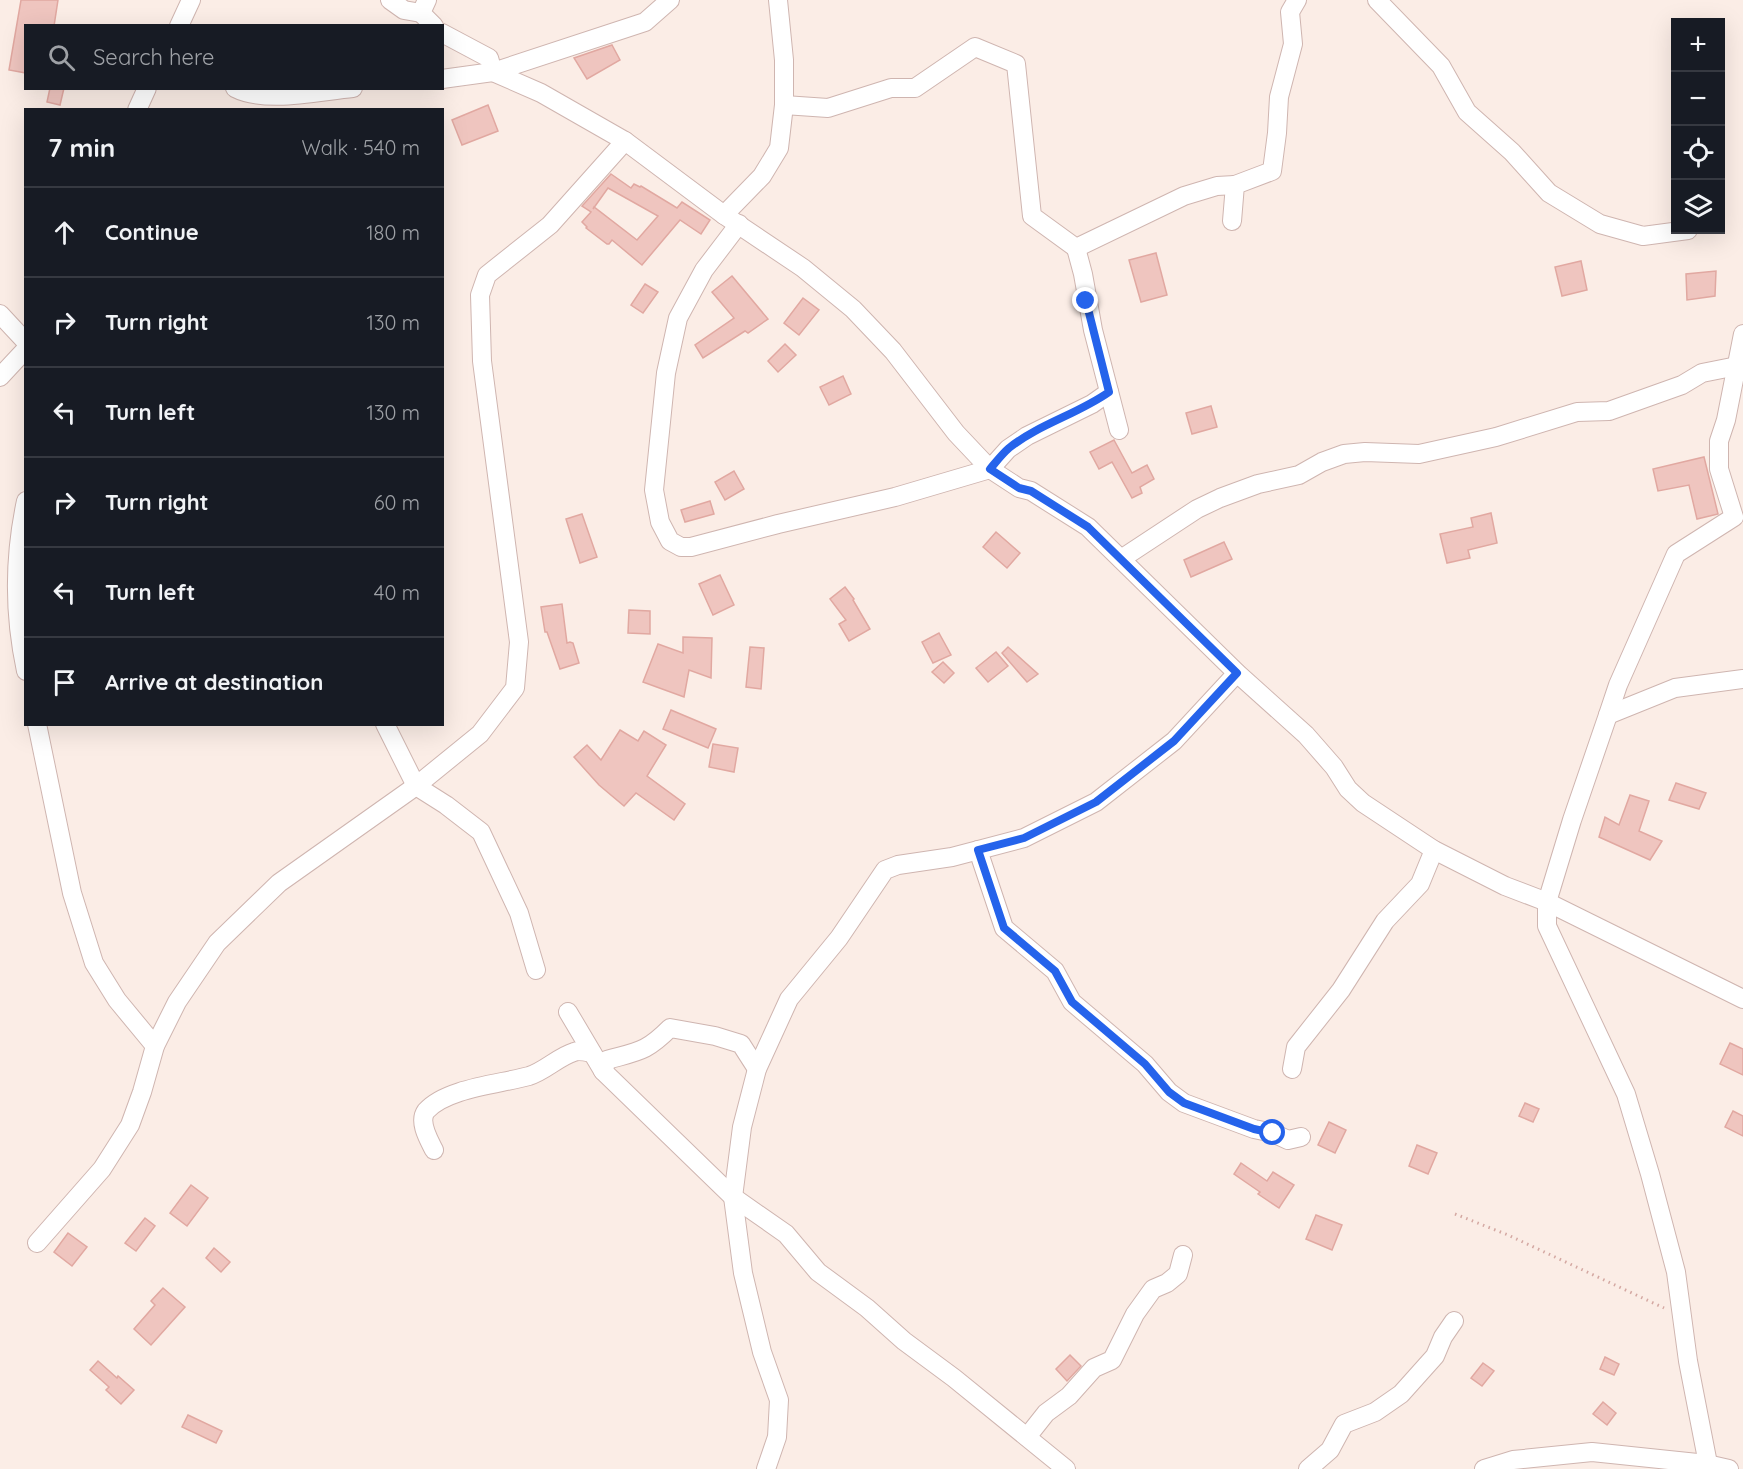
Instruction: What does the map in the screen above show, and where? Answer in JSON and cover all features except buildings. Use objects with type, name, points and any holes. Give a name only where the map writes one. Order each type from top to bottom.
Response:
[{"type":"street","points":[[180,24],[191,0]]},
{"type":"street","points":[[390,0],[404,10],[428,13]]},
{"type":"street","points":[[444,79],[493,72],[645,22],[670,0]]},
{"type":"street","points":[[778,0],[784,60],[784,105],[779,148],[731,219],[678,318],[666,373],[654,490],[660,522],[670,541],[691,547],[895,497],[990,469],[1008,449],[1027,436],[1092,404],[1109,392]]},
{"type":"street","points":[[1076,249],[1184,196],[1217,186],[1235,185],[1272,171],[1279,97],[1293,44],[1290,12],[1297,0]]},
{"type":"street","points":[[1377,0],[1441,66],[1467,112],[1512,152],[1549,193],[1599,224],[1643,236],[1671,232]]},
{"type":"street","points":[[444,35],[489,58],[493,72]]},
{"type":"street","points":[[784,105],[828,108],[891,88],[915,88],[975,47],[1016,64],[1032,216],[1076,249],[1093,330],[1119,430]]},
{"type":"street","points":[[493,72],[541,93],[625,141],[731,219],[803,268],[853,309],[893,351],[956,434],[990,469],[1019,488],[1031,491],[1088,527],[1237,673],[1306,735],[1334,767],[1347,789],[1363,803],[1434,850],[1505,886],[1546,902],[1743,999]]},
{"type":"street","points":[[137,108],[146,90]]},
{"type":"street","points":[[239,90],[244,93],[279,96],[334,90]]},
{"type":"street","points":[[37,1243],[102,1169],[130,1125],[155,1046],[177,1002],[217,943],[279,883],[416,786],[480,734],[515,688],[519,642],[482,361],[480,295],[487,275],[550,225],[625,141]]},
{"type":"street","points":[[1232,221],[1235,185]]},
{"type":"street","points":[[0,314],[24,340]]},
{"type":"street","points":[[1708,1466],[1676,1272],[1650,1174],[1626,1094],[1547,926],[1546,902],[1618,685],[1676,555],[1738,517],[1719,469],[1719,441],[1726,420],[1743,334]]},
{"type":"street","points":[[0,377],[24,351]]},
{"type":"street","points":[[1121,559],[1197,509],[1220,498],[1258,484],[1299,475],[1322,462],[1344,454],[1365,452],[1419,454],[1496,437],[1577,412],[1609,411],[1682,386],[1702,373],[1737,366]]},
{"type":"street","points":[[24,511],[19,535],[16,594],[20,647],[24,663]]},
{"type":"street","points":[[766,1469],[777,1437],[779,1400],[762,1352],[743,1273],[733,1197],[742,1127],[757,1069],[789,999],[839,938],[885,870],[898,865],[952,857],[1024,838],[1096,802],[1174,741],[1237,673]]},
{"type":"street","points":[[1608,715],[1675,688],[1743,679]]},
{"type":"street","points":[[37,726],[72,893],[94,963],[117,1000],[155,1046]]},
{"type":"street","points":[[386,726],[416,786],[446,805],[481,832],[519,913],[536,970]]},
{"type":"street","points":[[978,850],[1004,928],[1055,971],[1072,1002],[1145,1064],[1169,1092],[1184,1103],[1254,1129],[1273,1133],[1288,1140],[1301,1137]]},
{"type":"street","points":[[1292,1069],[1296,1047],[1341,990],[1385,921],[1420,884],[1434,850]]},
{"type":"street","points":[[568,1012],[603,1071],[733,1197],[786,1234],[818,1272],[867,1308],[904,1341],[954,1378],[1066,1469]]},
{"type":"street","points":[[603,1071],[607,1060],[645,1050],[670,1028],[716,1036],[741,1044],[757,1069]]},
{"type":"street","points":[[434,1150],[426,1134],[423,1120],[426,1112],[441,1101],[455,1093],[531,1075],[575,1051],[592,1053]]},
{"type":"street","points":[[1027,1437],[1046,1413],[1069,1396],[1094,1368],[1112,1360],[1135,1314],[1153,1289],[1167,1283],[1178,1274],[1183,1255]]},
{"type":"street","points":[[1308,1469],[1330,1450],[1344,1424],[1375,1412],[1401,1394],[1435,1356],[1443,1337],[1454,1321]]},
{"type":"street","points":[[1484,1469],[1513,1460],[1592,1452],[1729,1469]]},
{"type":"path","points":[[1455,1214],[1508,1235],[1682,1316]]},
{"type":"route","points":[[1086,301],[1109,392],[1092,404],[1027,436],[1008,449],[990,469],[1019,488],[1031,491],[1088,527],[1237,673],[1174,741],[1096,802],[1024,838],[978,850],[1004,928],[1055,971],[1072,1002],[1101,1029],[1145,1064],[1169,1092],[1184,1103],[1254,1129],[1273,1133]]}]
